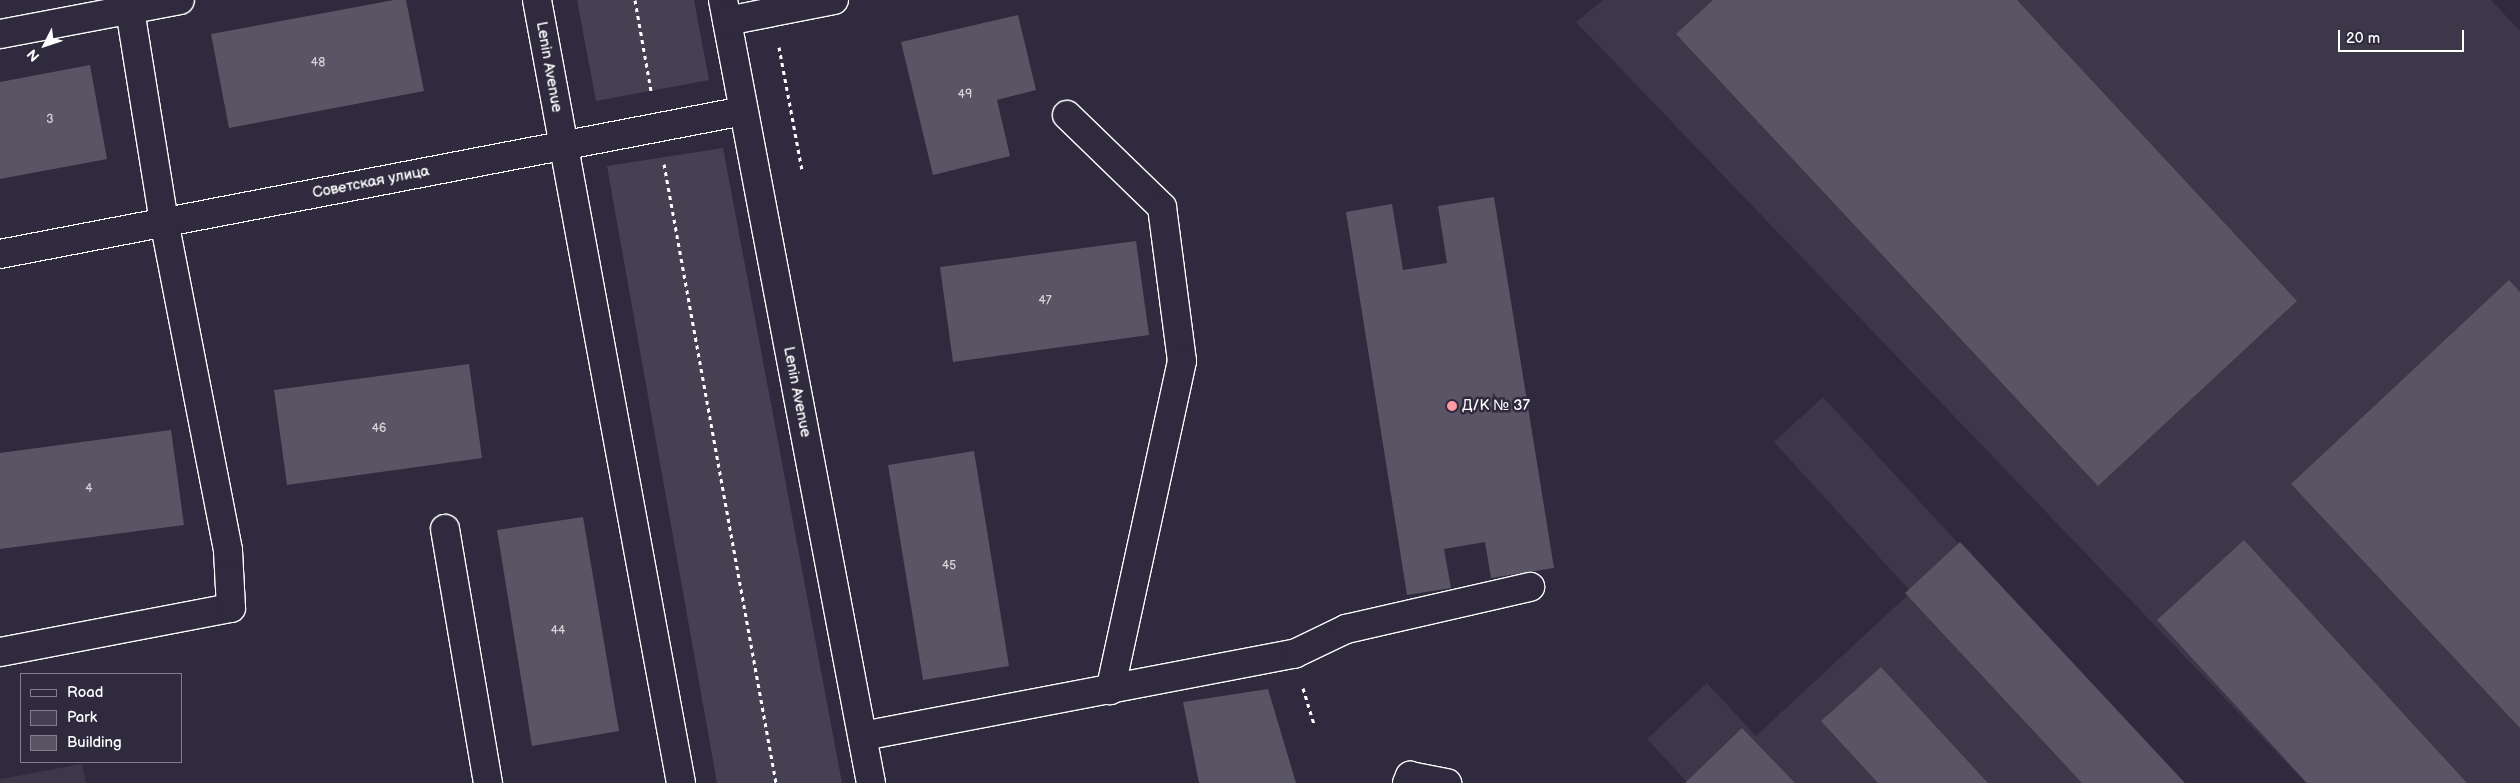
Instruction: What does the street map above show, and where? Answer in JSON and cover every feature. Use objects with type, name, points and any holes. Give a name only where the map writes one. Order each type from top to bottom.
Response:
[{"type":"street","points":[[0,34],[180,0]]},
{"type":"street","name":"Lenin Avenue","points":[[537,0],[680,783]]},
{"type":"street","points":[[725,10],[772,12],[834,0]]},
{"type":"street","points":[[0,652],[231,608],[228,550],[164,222],[130,10]]},
{"type":"street","name":"Lenin Avenue","points":[[725,10],[872,783]]},
{"type":"street","name":"Советская улица","points":[[0,254],[743,111]]},
{"type":"street","points":[[1066,115],[1162,207],[1182,361],[1110,690]]},
{"type":"street","points":[[445,528],[488,783]]},
{"type":"street","points":[[863,736],[1294,654],[1346,629],[1530,587]]},
{"type":"street","points":[[1407,783],[1410,776],[1447,783]]},
{"type":"path","points":[[635,0],[776,783]]},
{"type":"path","points":[[772,12],[802,170]]},
{"type":"shaded area","points":[[1603,0],[2491,0],[2520,31],[2520,783],[2306,783],[1576,22]]},
{"type":"shaded area","points":[[1823,397],[2180,783],[1688,783],[1647,739],[1707,683],[1756,736],[1911,592],[1774,442]]},
{"type":"shaded area","points":[[82,764],[86,783],[0,783],[0,779]]},
{"type":"green space","points":[[577,0],[694,0],[709,80],[596,101]]},
{"type":"green space","points":[[723,148],[842,783],[717,783],[607,166]]},
{"type":"building","points":[[394,0],[406,0],[424,91],[229,128],[211,34]]},
{"type":"building","points":[[1713,0],[2017,0],[2297,301],[2098,486],[1676,34]]},
{"type":"building","points":[[1018,15],[1036,90],[997,100],[1010,156],[933,175],[901,42]]},
{"type":"building","points":[[90,65],[107,159],[0,179],[0,82]]},
{"type":"building","name":"Д/К № 37","points":[[1494,197],[1554,568],[1491,578],[1485,542],[1444,549],[1451,588],[1407,595],[1346,212],[1392,204],[1403,270],[1447,263],[1438,206]]},
{"type":"building","points":[[1136,241],[1149,335],[953,362],[940,267]]},
{"type":"building","points":[[2509,280],[2520,292],[2520,728],[2291,484]]},
{"type":"building","points":[[469,364],[482,458],[287,485],[274,390]]},
{"type":"building","points":[[171,430],[184,525],[0,549],[0,453]]},
{"type":"building","points":[[974,451],[1009,666],[923,680],[888,465]]},
{"type":"building","points":[[583,517],[619,731],[532,746],[497,530]]},
{"type":"building","points":[[2244,540],[2467,783],[2307,783],[2157,620]]},
{"type":"building","points":[[1960,542],[2185,783],[2082,783],[1905,593]]},
{"type":"building","points":[[1881,667],[1988,783],[1878,783],[1821,721]]},
{"type":"building","points":[[1268,689],[1296,783],[1199,783],[1183,702]]},
{"type":"building","points":[[1742,728],[1795,783],[1685,783]]},
{"type":"place","name":"Д/К № 37","points":[[1452,406]]}]
